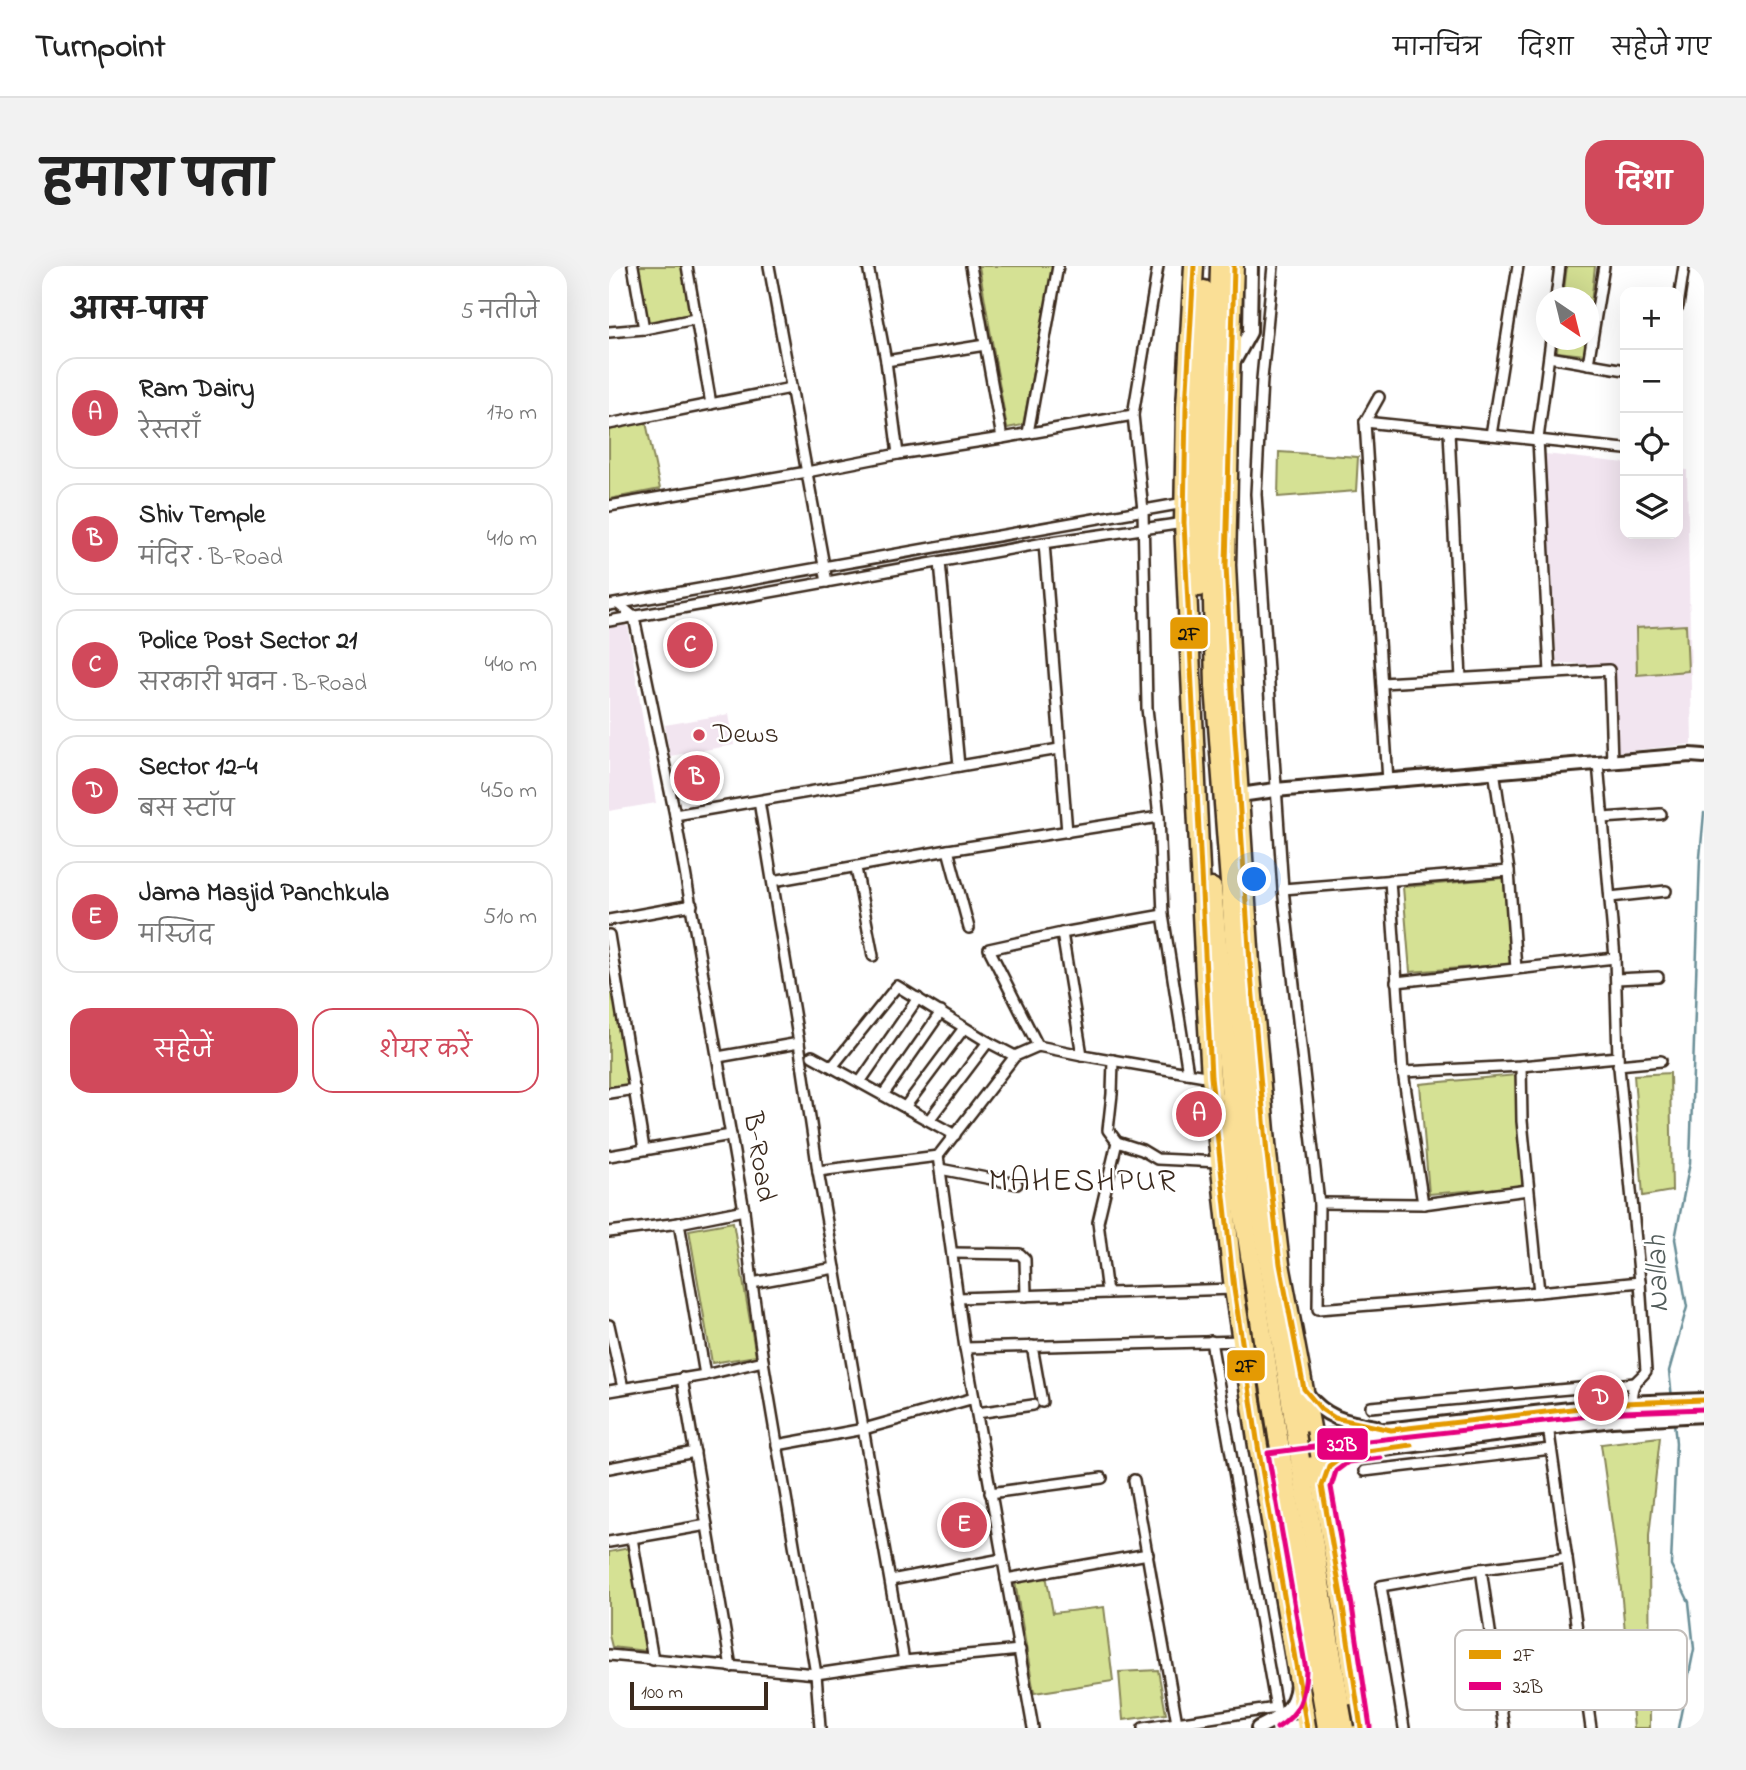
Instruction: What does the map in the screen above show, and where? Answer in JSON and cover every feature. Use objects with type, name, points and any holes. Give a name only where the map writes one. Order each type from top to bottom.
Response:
[{"type":"highway","points":[[1194,266],[1186,407],[1184,523],[1221,866],[1211,1077],[1234,1289],[1258,1446],[1307,1726]]},
{"type":"highway","points":[[1205,266],[1198,565],[1206,798],[1221,866],[1250,963],[1280,1264],[1304,1390],[1291,1459],[1332,1707],[1344,1728]]},
{"type":"highway","points":[[1220,266],[1226,363],[1226,565],[1240,795],[1221,866]]},
{"type":"highway","points":[[1234,266],[1212,559],[1221,866],[1239,1185],[1296,1436],[1322,1486],[1360,1721]]},
{"type":"highway","points":[[1327,1728],[1332,1707]]},
{"type":"street","points":[[633,266],[644,329]]},
{"type":"street","points":[[687,266],[711,404]]},
{"type":"street","points":[[769,266],[827,582]]},
{"type":"street","points":[[868,266],[887,361],[898,454]]},
{"type":"street","points":[[971,266],[1002,438]]},
{"type":"street","points":[[1028,433],[1058,266]]},
{"type":"street","points":[[1159,266],[1133,415],[1143,510],[1147,708],[1159,817],[1163,915],[1188,1073]]},
{"type":"street","points":[[1226,363],[1250,332],[1251,266]]},
{"type":"street","points":[[1273,266],[1262,379],[1256,494],[1283,889],[1319,1203],[1318,1309],[1640,1282]]},
{"type":"street","points":[[1491,435],[1518,266]]},
{"type":"street","points":[[1557,287],[1560,266]]},
{"type":"street","points":[[1588,364],[1604,266]]},
{"type":"street","points":[[1681,287],[1684,266]]},
{"type":"street","points":[[609,332],[644,329],[695,319]]},
{"type":"street","points":[[887,361],[985,345]]},
{"type":"street","points":[[1550,350],[1538,439],[1550,673]]},
{"type":"street","points":[[1549,357],[1620,369]]},
{"type":"street","points":[[609,424],[791,388]]},
{"type":"street","points":[[1379,397],[1365,422],[1388,781]]},
{"type":"street","points":[[609,506],[1133,415]]},
{"type":"street","points":[[1365,422],[1620,448]]},
{"type":"street","points":[[1449,431],[1461,679]]},
{"type":"street","points":[[613,605],[1184,503]]},
{"type":"street","points":[[609,621],[1047,543],[1184,523]]},
{"type":"street","points":[[1047,527],[1059,749],[1067,832]]},
{"type":"street","points":[[940,562],[959,766]]},
{"type":"street","points":[[613,605],[634,617]]},
{"type":"street","name":"B-Road","points":[[634,617],[692,905],[744,1210],[752,1283],[777,1445],[816,1674],[820,1728]]},
{"type":"street","points":[[1382,683],[1609,670],[1612,762]]},
{"type":"street","points":[[675,815],[1059,749]]},
{"type":"street","points":[[1240,795],[1494,770],[1704,756]]},
{"type":"street","points":[[1598,764],[1615,958],[1618,1061],[1646,1371],[1635,1383],[1631,1403]]},
{"type":"street","points":[[1494,770],[1509,871],[1516,969]]},
{"type":"street","points":[[759,801],[818,1171],[904,1661]]},
{"type":"street","points":[[1603,818],[1661,814]]},
{"type":"street","points":[[773,881],[1159,817]]},
{"type":"street","points":[[948,850],[969,928]]},
{"type":"street","points":[[856,868],[873,956]]},
{"type":"street","points":[[1283,889],[1509,871]]},
{"type":"street","points":[[1390,880],[1403,1072],[1423,1203]]},
{"type":"street","points":[[1610,897],[1665,891]]},
{"type":"street","points":[[609,920],[692,905]]},
{"type":"street","points":[[1038,1046],[989,949],[1163,915]]},
{"type":"street","points":[[1062,933],[1082,1055]]},
{"type":"street","points":[[609,935],[613,989],[645,1149]]},
{"type":"street","points":[[1397,982],[1615,958]]},
{"type":"street","points":[[1616,979],[1658,978]]},
{"type":"street","points":[[832,1067],[897,986],[1015,1056]]},
{"type":"street","points":[[860,1082],[918,998]]},
{"type":"street","points":[[883,1095],[941,1012]]},
{"type":"street","points":[[905,1107],[964,1028]]},
{"type":"street","points":[[929,1120],[988,1042]]},
{"type":"street","points":[[718,1057],[799,1043]]},
{"type":"street","points":[[818,1171],[938,1156],[1015,1056],[1038,1046],[1211,1077]]},
{"type":"street","points":[[812,1056],[955,1135]]},
{"type":"street","points":[[1113,1060],[1108,1130],[1117,1142],[1142,1150],[1157,1159],[1220,1162]]},
{"type":"street","points":[[1403,1072],[1661,1061]]},
{"type":"street","points":[[1521,1066],[1522,1121],[1539,1292]]},
{"type":"street","points":[[609,1093],[635,1089]]},
{"type":"street","points":[[609,1156],[731,1135]]},
{"type":"street","points":[[1107,1293],[1098,1222],[1117,1142]]},
{"type":"street","points":[[938,1156],[965,1348],[1033,1728]]},
{"type":"street","points":[[940,1169],[1017,1184]]},
{"type":"street","points":[[1319,1203],[1423,1203],[1528,1190]]},
{"type":"street","points":[[609,1232],[679,1223],[744,1210]]},
{"type":"street","points":[[679,1223],[705,1374]]},
{"type":"street","points":[[952,1254],[1020,1254],[1025,1258],[1026,1296]]},
{"type":"street","points":[[752,1283],[835,1268]]},
{"type":"street","points":[[958,1298],[1234,1289]]},
{"type":"street","points":[[609,1325],[623,1388]]},
{"type":"street","points":[[1143,1728],[1276,1708],[1211,1340]]},
{"type":"street","points":[[965,1348],[1243,1340]]},
{"type":"street","points":[[977,1413],[1038,1403],[1032,1346]]},
{"type":"street","points":[[609,1391],[764,1361]]},
{"type":"street","points":[[682,1378],[731,1667]]},
{"type":"street","points":[[1371,1407],[1635,1383]]},
{"type":"street","points":[[1304,1390],[1321,1409],[1335,1418],[1391,1430]]},
{"type":"street","points":[[777,1445],[864,1429],[974,1398]]},
{"type":"street","points":[[1258,1446],[1296,1436],[1391,1430],[1631,1403],[1704,1401]]},
{"type":"street","points":[[1546,1412],[1577,1630]]},
{"type":"street","points":[[1322,1486],[1329,1466],[1345,1454],[1612,1420],[1704,1415]]},
{"type":"street","points":[[1364,1471],[1551,1449]]},
{"type":"street","points":[[609,1468],[695,1452]]},
{"type":"street","points":[[990,1493],[1102,1478]]},
{"type":"street","points":[[1133,1480],[1177,1723]]},
{"type":"street","points":[[609,1542],[707,1525]]},
{"type":"street","points":[[632,1538],[653,1660]]},
{"type":"street","points":[[1006,1579],[1147,1555]]},
{"type":"street","points":[[1404,1728],[1381,1586],[1567,1558]]},
{"type":"street","points":[[891,1580],[1002,1559]]},
{"type":"street","points":[[1481,1569],[1490,1630]]},
{"type":"street","points":[[609,1656],[816,1674],[904,1661],[1020,1650]]},
{"type":"street","points":[[1258,1728],[1279,1718],[1291,1708],[1296,1695],[1297,1670]]},
{"type":"street","points":[[1501,1710],[1504,1728]]},
{"type":"street","points":[[1588,1710],[1591,1728]]},
{"type":"street","points":[[1288,1728],[1360,1721]]},
{"type":"shaded area","points":[[1545,454],[1620,462],[1620,539],[1683,539],[1683,470],[1687,470],[1692,744],[1618,752],[1612,665],[1557,663]]},
{"type":"shaded area","points":[[620,622],[628,627],[656,803],[609,811],[609,624]]},
{"type":"shaded area","name":"Dews","points":[[729,714],[734,745],[670,756],[665,725]]},
{"type":"green space","points":[[637,266],[682,266],[691,314],[647,322]]},
{"type":"green space","points":[[979,266],[1053,266],[1023,425],[1007,428]]},
{"type":"green space","points":[[1567,266],[1595,266],[1593,287],[1564,287]]},
{"type":"green space","points":[[1557,350],[1585,350],[1585,355]]},
{"type":"green space","points":[[646,422],[660,489],[609,499],[609,430]]},
{"type":"green space","points":[[1279,452],[1358,457],[1356,491],[1278,497]]},
{"type":"green space","points":[[1686,625],[1688,671],[1637,675],[1636,628]]},
{"type":"green space","points":[[1504,878],[1511,964],[1410,972],[1403,887]]},
{"type":"green space","points":[[614,993],[628,1085],[609,1088],[609,994]]},
{"type":"green space","points":[[1670,1073],[1672,1191],[1643,1196],[1634,1075]]},
{"type":"green space","points":[[1516,1075],[1526,1186],[1429,1194],[1420,1084]]},
{"type":"green space","points":[[733,1222],[756,1356],[712,1363],[689,1230]]},
{"type":"green space","points":[[1660,1437],[1649,1536],[1649,1630],[1625,1630],[1601,1444]]},
{"type":"green space","points":[[629,1548],[646,1651],[612,1647],[609,1635],[609,1552]]},
{"type":"green space","points":[[1046,1575],[1053,1613],[1104,1607],[1113,1681],[1034,1693],[1015,1582]]},
{"type":"green space","points":[[1158,1670],[1166,1714],[1123,1720],[1119,1672]]},
{"type":"green space","points":[[1632,1710],[1650,1710],[1650,1728],[1634,1728]]},
{"type":"waterway","name":"Nallah","points":[[1672,1398],[1669,1371],[1687,1307],[1675,1239],[1690,1163],[1700,857],[1704,813]]},
{"type":"waterway","name":"Nallah","points":[[1674,1422],[1676,1443],[1671,1565],[1689,1602],[1694,1649],[1687,1684]]},
{"type":"waterway","name":"Nallah","points":[[1678,1728],[1682,1710]]},
{"type":"transit line","name":"2F","points":[[1194,266],[1186,407],[1184,523],[1211,1077],[1234,1289],[1307,1728]]},
{"type":"transit line","name":"2F","points":[[1234,266],[1226,565],[1232,691],[1250,963],[1267,1154],[1280,1264],[1304,1389],[1321,1409],[1335,1418],[1391,1430],[1623,1403],[1704,1400]]},
{"type":"transit line","name":"32B","points":[[1277,1728],[1291,1717],[1300,1704],[1306,1670],[1268,1453],[1624,1412],[1704,1409]]},
{"type":"transit line","name":"2F","points":[[1361,1728],[1322,1486],[1329,1466],[1345,1454],[1411,1445]]},
{"type":"transit line","name":"32B","points":[[1370,1727],[1331,1487],[1336,1471],[1348,1462],[1381,1458]]},
{"type":"place","name":"Police Post Sector 21","points":[[690,645]]},
{"type":"place","name":"Dews","points":[[699,735]]},
{"type":"place","name":"Shiv Temple","points":[[697,778]]},
{"type":"place","name":"Ram Dairy","points":[[1199,1114]]},
{"type":"place","name":"Sector 12-4","points":[[1601,1398]]},
{"type":"place","name":"Jama Masjid Panchkula","points":[[964,1525]]},
{"type":"district","name":"MAHESHPUR","points":[[1083,1182]]}]
